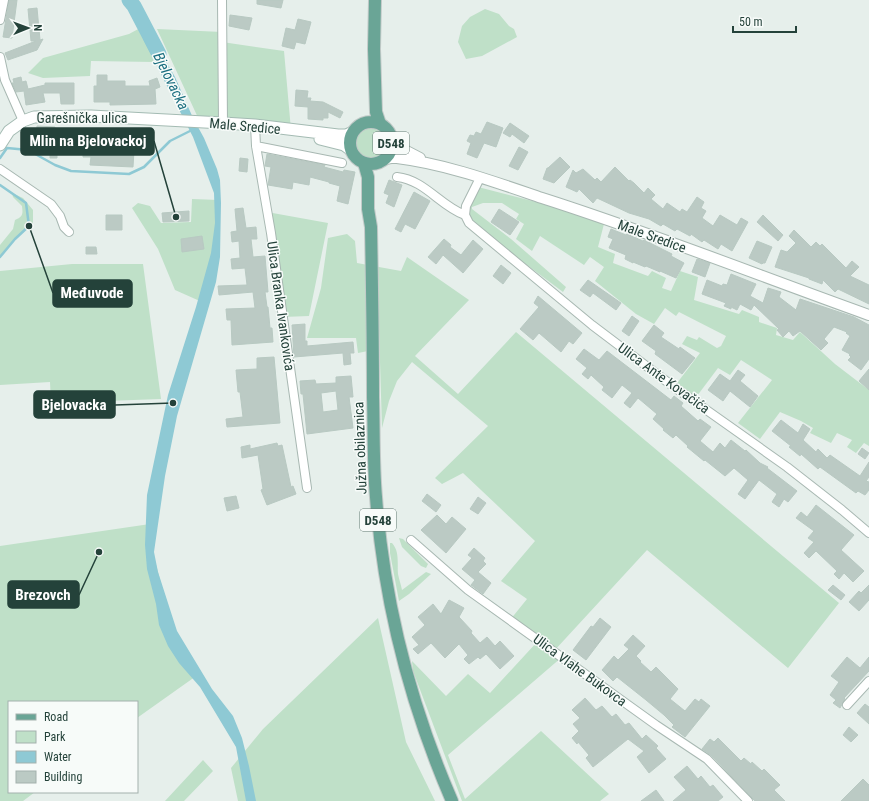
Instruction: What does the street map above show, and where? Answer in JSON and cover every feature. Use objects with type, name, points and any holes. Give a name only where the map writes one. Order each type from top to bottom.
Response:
[{"type":"main road","name":"D548","points":[[375,0],[374,49],[376,112],[380,124]]},
{"type":"main road","name":"D548","points":[[357,128],[374,122],[380,124],[390,134],[392,141],[391,148],[389,154],[383,160],[376,164],[364,163],[354,156],[351,150],[350,138],[357,128],[366,118],[374,49]]},
{"type":"main road","name":"Garešnička ulica","points":[[0,145],[9,131],[23,120],[34,117],[92,116],[176,121]]},
{"type":"main road","name":"Male Sredice","points":[[176,121],[255,125],[338,135],[346,135],[357,128]]},
{"type":"main road","name":"Male Sredice","points":[[291,130],[344,145],[351,150]]},
{"type":"main road","name":"Južna obilaznica","points":[[371,227],[375,202],[377,167],[383,160]]},
{"type":"main road","name":"Južna obilaznica","points":[[364,163],[368,177],[368,209],[371,227],[376,496],[386,583],[396,636],[407,679],[425,732],[452,801]]},
{"type":"street","points":[[0,20],[4,0]]},
{"type":"street","points":[[222,0],[223,123]]},
{"type":"street","points":[[0,57],[5,80],[23,120]]},
{"type":"street","name":"Ulica Branka Ivankovića","points":[[255,125],[256,146],[271,233],[307,488]]},
{"type":"street","name":"Male Sredice","points":[[392,141],[404,151],[432,164]]},
{"type":"street","points":[[256,146],[342,163]]},
{"type":"street","name":"Male Sredice","points":[[383,160],[397,158],[432,164],[480,178],[647,233],[869,315]]},
{"type":"street","points":[[0,169],[50,204],[60,216],[64,227],[69,232]]},
{"type":"street","name":"Ulica Ante Kovačića","points":[[398,177],[406,178],[421,185],[456,212],[465,215],[469,223],[478,231],[592,325],[674,388],[787,467],[869,533]]},
{"type":"street","points":[[465,215],[466,206],[480,178]]},
{"type":"street","name":"Ulica Vlahe Bukovca","points":[[411,540],[468,590],[650,720],[707,758],[748,801]]},
{"type":"street","points":[[847,706],[869,681]]},
{"type":"green space","points":[[485,9],[499,14],[509,26],[514,29],[517,37],[482,56],[466,59],[458,42],[462,26],[470,17]]},
{"type":"green space","points":[[142,27],[154,62],[91,61],[90,76],[43,78],[28,73],[43,58],[129,34]]},
{"type":"green space","points":[[157,29],[222,32],[222,42],[284,51],[291,130],[200,122]]},
{"type":"green space","points":[[371,128],[377,129],[385,137],[385,149],[377,157],[371,158],[365,157],[357,149],[356,143],[357,137],[365,129]]},
{"type":"green space","points":[[478,187],[552,206],[604,224],[598,247],[615,254],[613,263],[648,276],[652,271],[666,278],[662,288],[671,291],[680,271],[698,277],[694,300],[739,314],[742,310],[759,317],[759,322],[777,328],[776,335],[793,340],[800,332],[835,364],[869,390],[869,446],[864,443],[856,453],[847,447],[852,440],[837,433],[831,443],[810,433],[813,428],[780,412],[760,439],[738,423],[772,380],[741,360],[730,375],[718,368],[694,400],[674,387],[700,353],[682,344],[687,336],[697,340],[699,337],[717,348],[721,346],[726,336],[679,312],[676,316],[665,308],[654,324],[636,314],[595,281],[604,267],[590,257],[584,265],[540,236],[532,251],[516,239],[524,224],[516,219],[519,214],[502,203],[483,203],[472,207],[472,209],[511,239],[566,287],[563,292],[469,220],[467,208]]},
{"type":"green space","points":[[12,193],[23,198],[33,210],[33,223],[15,239],[0,257],[0,245],[13,229],[15,220],[20,218],[22,213],[22,206],[13,197]]},
{"type":"green space","points":[[192,199],[219,200],[219,249],[202,302],[175,290],[158,249],[132,208],[138,203],[150,206],[161,223],[191,222]]},
{"type":"green space","points":[[267,212],[328,223],[309,316],[283,317]]},
{"type":"green space","points":[[347,234],[355,241],[357,263],[401,271],[407,257],[469,300],[415,356],[458,394],[516,332],[839,603],[788,668],[647,550],[554,651],[510,620],[527,599],[501,581],[535,541],[463,473],[442,484],[435,478],[488,426],[412,362],[397,381],[389,401],[382,428],[379,329],[377,324],[373,350],[358,353],[356,338],[307,338],[321,288],[328,238]]},
{"type":"green space","points":[[72,264],[143,264],[161,399],[51,403],[50,382],[0,385],[0,271]]},
{"type":"green space","points":[[150,524],[149,539],[176,638],[199,674],[138,717],[138,701],[8,701],[8,793],[34,793],[23,801],[0,801],[0,546]]},
{"type":"green space","points":[[399,538],[403,539],[428,564],[426,568],[421,566],[402,547]]},
{"type":"green space","points":[[390,543],[395,546],[398,558],[398,574],[402,590],[426,572],[431,574],[399,601],[390,553]]},
{"type":"green space","points":[[378,618],[406,742],[435,801],[238,801],[231,768],[263,729]]},
{"type":"green space","points":[[537,642],[562,657],[448,755],[465,799],[541,731],[609,794],[600,801],[462,801],[413,671],[412,661],[446,696],[468,674],[490,693]]},
{"type":"green space","points":[[203,760],[213,771],[184,801],[165,801]]},
{"type":"water","points":[[156,35],[163,56],[175,77],[217,169],[220,180],[221,203],[220,257],[216,282],[177,416],[165,476],[154,552],[158,572],[177,631],[212,689],[233,716],[242,738],[256,801],[246,801],[236,747],[200,687],[179,663],[168,646],[159,625],[156,604],[147,569],[145,545],[147,495],[168,395],[196,307],[211,253],[215,223],[214,193],[193,137],[143,39]]},
{"type":"building","points":[[9,0],[17,0],[12,38],[3,37]]},
{"type":"building","points":[[257,0],[283,0],[281,8],[257,4]]},
{"type":"building","points":[[37,8],[40,40],[43,39],[37,50],[8,60],[5,53],[36,41],[31,41],[28,9]]},
{"type":"building","points":[[230,15],[252,18],[249,30],[229,26]]},
{"type":"building","points":[[298,19],[311,22],[305,44],[296,42],[294,49],[282,46],[286,28],[295,30]]},
{"type":"building","points":[[97,75],[107,75],[107,81],[125,81],[125,86],[150,86],[149,81],[157,78],[160,87],[155,89],[156,104],[110,105],[110,102],[94,102],[94,86],[97,86]]},
{"type":"building","points":[[21,77],[22,82],[26,81],[28,89],[45,85],[45,83],[74,83],[74,104],[61,104],[60,93],[43,93],[45,102],[26,105],[24,91],[16,92],[12,83],[14,83],[13,79]]},
{"type":"building","points":[[296,90],[308,91],[307,98],[311,98],[310,101],[323,102],[343,112],[340,118],[328,112],[328,118],[323,118],[323,120],[308,119],[308,107],[295,106]]},
{"type":"building","points":[[487,122],[503,128],[496,147],[484,143],[477,158],[467,154],[471,143],[467,141],[470,135],[474,136],[476,132],[481,134]]},
{"type":"building","points":[[510,123],[529,136],[524,143],[512,134],[510,137],[503,133]]},
{"type":"building","points":[[37,126],[55,127],[54,142],[36,140]]},
{"type":"building","points":[[78,129],[135,134],[133,167],[90,165],[91,157],[83,157],[83,144],[78,144]]},
{"type":"building","points":[[50,144],[57,144],[57,158],[50,158]]},
{"type":"building","points":[[519,147],[528,152],[518,170],[509,166]]},
{"type":"building","points":[[267,154],[325,165],[324,167],[343,172],[344,170],[355,172],[348,204],[337,201],[340,186],[310,177],[309,185],[293,182],[292,189],[268,185],[271,167],[265,166]]},
{"type":"building","points":[[560,157],[570,167],[554,183],[543,179],[547,168]]},
{"type":"building","points":[[240,158],[248,159],[247,172],[239,171]]},
{"type":"building","points":[[615,167],[644,193],[648,188],[655,195],[651,199],[663,209],[667,203],[680,212],[682,209],[687,212],[697,197],[704,202],[701,208],[706,211],[702,218],[713,226],[720,215],[737,225],[741,218],[748,222],[732,251],[721,244],[718,249],[704,240],[702,242],[691,234],[690,236],[677,229],[675,231],[663,224],[661,226],[649,219],[629,213],[597,198],[593,203],[579,189],[577,192],[566,187],[573,170],[576,173],[583,169],[595,180],[597,178],[601,182]]},
{"type":"building","points":[[389,180],[402,185],[394,207],[386,203],[389,195],[384,193]]},
{"type":"building","points":[[414,192],[430,201],[415,229],[405,224],[401,232],[395,229]]},
{"type":"building","points":[[243,208],[246,228],[256,227],[257,239],[251,239],[253,257],[265,256],[268,292],[265,292],[270,328],[272,328],[273,342],[232,345],[231,320],[227,320],[226,309],[255,308],[253,292],[219,295],[218,286],[247,285],[245,268],[232,269],[231,259],[240,258],[239,241],[232,242],[231,232],[237,231],[235,209]]},
{"type":"building","points":[[499,209],[519,222],[510,235],[491,222]]},
{"type":"building","points":[[189,211],[189,221],[163,222],[162,213]]},
{"type":"building","points":[[106,215],[122,215],[122,230],[106,230]]},
{"type":"building","points":[[763,215],[783,235],[778,241],[757,222]]},
{"type":"building","points":[[611,229],[643,241],[644,240],[672,254],[671,256],[684,263],[676,278],[646,266],[633,263],[625,259],[626,255],[609,248],[613,239],[608,237]]},
{"type":"building","points":[[794,230],[811,247],[816,242],[820,246],[822,244],[846,268],[852,261],[859,267],[850,276],[869,285],[869,304],[838,289],[835,292],[823,280],[822,284],[809,278],[775,267],[781,250],[787,252],[796,243],[789,236]]},
{"type":"building","points":[[202,236],[204,249],[182,252],[181,239]]},
{"type":"building","points":[[444,239],[451,245],[450,247],[461,255],[473,240],[483,249],[463,273],[443,255],[436,264],[428,257]]},
{"type":"building","points":[[757,241],[772,247],[765,263],[762,264],[749,258]]},
{"type":"building","points":[[86,247],[96,247],[97,254],[86,254]]},
{"type":"building","points":[[697,259],[710,263],[705,277],[692,272]]},
{"type":"building","points":[[501,265],[511,273],[503,284],[493,276]]},
{"type":"building","points":[[731,274],[756,284],[750,296],[763,303],[768,288],[781,292],[779,297],[796,310],[800,299],[854,317],[869,325],[869,359],[861,370],[848,360],[851,357],[849,355],[850,354],[842,350],[850,336],[846,333],[847,332],[834,327],[824,339],[828,343],[821,350],[800,331],[793,336],[789,331],[783,337],[777,330],[779,329],[754,305],[751,310],[740,304],[737,310],[731,307],[731,309],[724,306],[726,303],[702,294],[707,280],[722,286],[723,284],[727,285]]},
{"type":"building","points":[[588,280],[621,303],[616,310],[593,293],[590,297],[580,290]]},
{"type":"building","points":[[538,296],[582,333],[573,344],[569,341],[561,352],[539,333],[533,340],[520,329],[539,307],[534,303]]},
{"type":"building","points":[[632,316],[639,321],[629,336],[622,331]]},
{"type":"building","points":[[305,324],[305,341],[307,341],[307,346],[353,342],[354,353],[350,353],[351,364],[344,365],[343,353],[294,357],[292,325]]},
{"type":"building","points":[[654,325],[664,333],[661,337],[679,349],[680,347],[695,358],[682,374],[655,354],[656,351],[642,341]]},
{"type":"building","points":[[584,349],[599,360],[607,351],[671,400],[674,396],[683,403],[681,406],[698,421],[700,419],[711,427],[700,441],[713,452],[720,443],[725,448],[731,440],[745,451],[746,450],[760,463],[768,467],[767,468],[797,491],[788,502],[784,499],[779,507],[772,502],[777,494],[759,480],[745,499],[738,494],[748,480],[734,468],[725,476],[705,460],[704,461],[687,447],[688,446],[676,435],[673,438],[663,430],[664,429],[653,419],[657,414],[638,398],[630,408],[624,403],[632,393],[622,385],[612,398],[602,390],[604,387],[591,375],[588,379],[582,374],[587,368],[576,359]]},
{"type":"building","points":[[274,357],[280,423],[227,427],[226,419],[243,417],[240,392],[238,392],[236,370],[257,369],[257,358]]},
{"type":"building","points":[[869,369],[869,390],[859,381]]},
{"type":"building","points":[[738,370],[745,375],[740,381],[758,396],[750,407],[730,391],[723,401],[708,390],[720,374],[730,381]]},
{"type":"building","points":[[351,376],[353,397],[349,397],[353,428],[307,434],[303,394],[301,394],[300,381],[315,380],[316,384],[336,383],[336,377]],"holes":[[[336,391],[338,410],[323,412],[321,393]]]},
{"type":"building","points":[[781,420],[798,433],[803,424],[810,429],[803,440],[816,452],[818,449],[827,458],[830,455],[860,476],[869,462],[869,477],[866,481],[869,482],[869,490],[865,495],[858,491],[856,493],[820,467],[818,469],[801,454],[800,456],[789,447],[791,446],[772,431]]},
{"type":"building","points":[[277,443],[278,446],[282,445],[291,487],[293,486],[296,494],[267,505],[261,490],[263,489],[258,455],[242,458],[241,447],[250,445],[250,449]]},
{"type":"building","points":[[862,448],[869,453],[865,459],[858,454]]},
{"type":"building","points":[[427,494],[441,505],[436,512],[422,501]]},
{"type":"building","points":[[236,496],[239,508],[227,511],[224,498]]},
{"type":"building","points":[[478,497],[486,503],[478,514],[470,509]]},
{"type":"building","points":[[816,505],[854,535],[841,550],[864,571],[853,582],[844,573],[839,579],[834,574],[837,571],[816,551],[809,558],[804,553],[814,542],[808,538],[814,531],[796,518],[801,512],[807,517]]},
{"type":"building","points":[[437,515],[446,524],[452,517],[466,529],[446,553],[421,530]]},
{"type":"building","points":[[474,548],[485,558],[483,561],[486,564],[478,572],[491,583],[483,594],[471,585],[475,580],[462,569],[472,558],[468,555]]},
{"type":"building","points":[[833,585],[845,595],[841,600],[828,590]]},
{"type":"building","points":[[869,585],[869,600],[859,611],[849,602],[859,591],[861,593]]},
{"type":"building","points":[[449,600],[464,608],[459,617],[472,631],[471,633],[480,643],[487,637],[495,646],[500,641],[514,656],[500,669],[486,654],[480,659],[478,657],[469,664],[464,659],[468,655],[459,644],[445,658],[431,643],[418,654],[413,649],[419,645],[412,637],[425,625],[418,617],[433,604],[441,614]]},
{"type":"building","points":[[600,618],[611,627],[586,660],[573,650],[591,626],[593,627]]},
{"type":"building","points":[[633,635],[645,646],[636,656],[641,661],[640,662],[651,672],[656,667],[678,689],[670,699],[685,711],[695,699],[699,702],[701,699],[710,706],[685,737],[672,727],[674,725],[646,700],[617,677],[613,681],[602,670],[614,656],[618,660],[629,649],[624,645]]},
{"type":"building","points":[[847,657],[860,668],[869,657],[869,671],[844,698],[845,699],[840,708],[833,703],[836,700],[830,695],[839,682],[831,676]]},
{"type":"building","points":[[585,698],[596,710],[602,706],[612,717],[616,714],[625,725],[629,723],[642,739],[646,735],[658,746],[656,748],[666,759],[649,773],[637,757],[644,751],[628,739],[593,767],[586,758],[589,755],[578,742],[577,744],[572,738],[579,731],[573,724],[580,718],[572,710]]},
{"type":"building","points":[[865,704],[869,707],[869,724],[857,713]]},
{"type":"building","points":[[849,727],[858,735],[851,742],[843,735]]},
{"type":"building","points":[[718,738],[741,761],[744,758],[751,764],[752,762],[762,771],[764,769],[780,785],[774,790],[785,801],[755,801],[711,755],[702,749],[710,739],[714,742]]},
{"type":"building","points":[[687,766],[698,779],[701,776],[710,787],[713,785],[723,797],[718,801],[673,801],[686,790],[674,777]]},
{"type":"building","points":[[863,779],[869,785],[869,801],[841,801]]},
{"type":"building","points":[[656,790],[664,801],[641,801]]},
{"type":"waterway","name":"Bjelovacka","points":[[129,0],[134,6],[159,54]]},
{"type":"waterway","points":[[0,158],[7,148],[28,150],[55,165],[71,171],[129,174],[144,167],[170,141],[194,129]]},
{"type":"waterway","points":[[0,185],[26,203],[29,226],[15,239],[0,257]]},
{"type":"place","name":"Mlin na Bjelovackoj","points":[[176,217]]},
{"type":"place","name":"Međuvode","points":[[29,226]]},
{"type":"place","name":"Bjelovacka","points":[[173,403]]},
{"type":"place","name":"Brezovch","points":[[99,552]]}]
